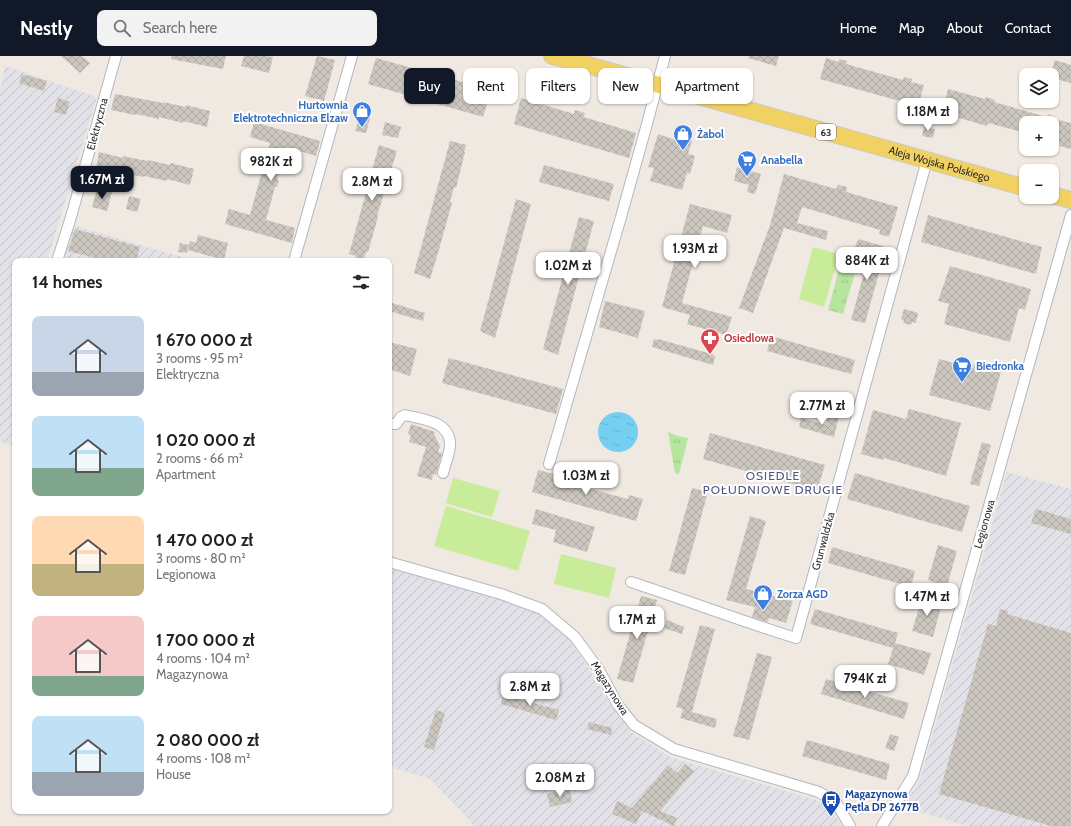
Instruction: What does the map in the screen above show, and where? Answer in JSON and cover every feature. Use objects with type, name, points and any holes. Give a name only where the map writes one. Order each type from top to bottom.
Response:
[{"type":"main road","name":"Aleja Wojska Polskiego","points":[[552,56],[658,84],[1019,186]]},
{"type":"main road","points":[[1059,197],[1071,200]]},
{"type":"street","name":"Elektryczna","points":[[58,258],[71,217],[116,56]]},
{"type":"street","points":[[295,258],[352,56]]},
{"type":"street","points":[[549,464],[617,231],[665,56]]},
{"type":"street","name":"Grunwaldzka","points":[[631,582],[720,612],[734,619],[796,638],[928,160]]},
{"type":"street","name":"Legionowa","points":[[882,826],[913,776],[1071,215]]},
{"type":"street","points":[[392,424],[396,424],[401,417],[405,415],[441,425],[448,434],[450,446],[443,473]]},
{"type":"street","name":"Magazynowa","points":[[392,563],[501,594],[542,609],[575,638],[599,670],[618,705],[634,725],[674,749],[819,792],[837,804],[850,826]]},
{"type":"shaded area","points":[[5,66],[97,97],[48,258],[12,258],[12,445],[0,442],[0,90]]},
{"type":"shaded area","points":[[72,225],[186,258],[63,258]]},
{"type":"shaded area","points":[[1007,472],[1071,489],[1071,826],[968,826],[903,807],[920,779]]},
{"type":"shaded area","points":[[392,569],[531,609],[555,625],[570,641],[592,673],[611,706],[631,732],[670,757],[816,800],[832,808],[841,826],[475,826],[430,779],[392,767]]},
{"type":"green space","points":[[813,247],[839,254],[824,307],[799,299]]},
{"type":"green space","points":[[843,255],[859,259],[843,314],[828,310]]},
{"type":"green space","points":[[668,432],[688,438],[679,474],[675,473]]},
{"type":"green space","points":[[453,478],[500,491],[492,517],[446,503]]},
{"type":"green space","points":[[446,506],[530,531],[518,571],[434,546]]},
{"type":"green space","points":[[561,554],[616,568],[609,598],[554,584]]},
{"type":"water","points":[[622,412],[629,415],[635,421],[638,432],[637,440],[629,449],[622,452],[614,452],[607,449],[599,440],[598,428],[601,421],[610,413]]},
{"type":"building","points":[[61,56],[82,56],[90,63],[80,73]]},
{"type":"building","points":[[171,56],[226,56],[223,69],[171,59]]},
{"type":"building","points":[[244,56],[273,57],[269,73],[241,66]]},
{"type":"building","points":[[317,56],[335,60],[324,101],[305,96]]},
{"type":"building","points":[[749,56],[779,56],[776,66],[748,58]]},
{"type":"building","points":[[376,58],[412,68],[404,68],[404,94],[368,84]]},
{"type":"building","points":[[826,58],[839,62],[839,59],[847,61],[846,64],[903,80],[904,77],[912,79],[911,82],[924,85],[918,106],[820,79]]},
{"type":"building","points":[[1055,60],[1071,65],[1071,83],[1059,80],[1059,68],[1052,68]]},
{"type":"building","points":[[22,74],[47,81],[44,91],[19,83]]},
{"type":"building","points":[[455,80],[463,82],[463,104],[487,104],[483,117],[438,104],[455,104]]},
{"type":"building","points":[[948,89],[985,99],[986,97],[995,100],[994,102],[1043,116],[1019,116],[1019,131],[988,123],[987,126],[942,113]]},
{"type":"building","points":[[115,94],[186,107],[186,105],[210,111],[207,127],[183,121],[183,123],[159,117],[159,119],[111,110]]},
{"type":"building","points":[[58,98],[70,102],[66,115],[54,112]]},
{"type":"building","points":[[521,98],[526,100],[526,104],[541,104],[574,114],[575,110],[585,113],[584,117],[636,133],[629,158],[514,124]]},
{"type":"building","name":"Hurtownia Elektrotechniczna Elzaw","points":[[360,115],[370,118],[366,133],[355,131]]},
{"type":"building","points":[[1059,120],[1071,123],[1071,149],[1059,146]]},
{"type":"building","points":[[254,122],[320,141],[316,156],[286,147],[277,180],[279,180],[277,187],[275,187],[266,220],[295,228],[292,243],[225,224],[229,209],[250,215],[270,143],[250,137]]},
{"type":"building","points":[[385,122],[401,127],[398,138],[382,135]]},
{"type":"building","points":[[924,127],[935,129],[933,138],[922,136]]},
{"type":"building","points":[[658,134],[682,142],[683,139],[692,141],[688,154],[695,156],[690,174],[687,173],[682,190],[650,181],[654,168],[648,167]]},
{"type":"building","points":[[450,141],[466,145],[465,152],[456,188],[454,187],[450,202],[452,203],[430,279],[414,273]]},
{"type":"building","points":[[379,145],[397,151],[391,170],[389,169],[385,184],[387,184],[368,252],[366,252],[364,258],[355,258],[356,256],[349,254]]},
{"type":"building","points":[[99,152],[123,158],[123,156],[170,165],[171,163],[194,169],[190,185],[167,179],[167,181],[96,168]]},
{"type":"building","points":[[544,165],[614,184],[609,201],[539,182]]},
{"type":"building","name":"Anabella","points":[[737,167],[761,174],[755,194],[747,192],[749,185],[734,181]]},
{"type":"building","points":[[784,174],[836,189],[838,185],[847,187],[846,192],[898,207],[889,237],[879,234],[880,230],[802,207],[797,223],[828,231],[826,240],[784,228],[753,313],[739,308],[770,225]]},
{"type":"building","points":[[97,188],[112,192],[107,211],[92,207]]},
{"type":"building","points":[[129,196],[141,199],[137,212],[126,209]]},
{"type":"building","points":[[516,199],[531,204],[495,338],[480,331]]},
{"type":"building","points":[[690,204],[732,215],[727,233],[703,226],[682,303],[732,317],[726,335],[687,324],[690,315],[662,307]]},
{"type":"building","points":[[928,215],[1042,247],[1036,274],[921,242]]},
{"type":"building","points":[[579,217],[594,221],[558,355],[543,349]]},
{"type":"building","points":[[75,229],[140,247],[137,258],[95,258],[68,251]]},
{"type":"building","points":[[198,235],[228,243],[224,258],[217,258],[188,250],[190,241],[196,243]]},
{"type":"building","points":[[858,239],[883,246],[877,265],[881,266],[865,323],[851,320],[870,252],[855,247]]},
{"type":"building","points":[[180,243],[189,245],[187,253],[178,252]]},
{"type":"building","points":[[950,266],[1031,289],[1025,310],[1019,308],[1010,342],[944,324],[949,304],[938,301]]},
{"type":"building","points":[[605,301],[645,311],[638,338],[599,327]]},
{"type":"building","points":[[392,303],[425,313],[423,321],[392,312]]},
{"type":"building","points":[[904,309],[918,313],[916,323],[912,322],[911,325],[903,323],[904,320],[901,319]]},
{"type":"building","points":[[771,336],[855,360],[851,374],[767,351]]},
{"type":"building","points":[[654,339],[712,354],[715,356],[713,365],[652,347]]},
{"type":"building","points":[[392,343],[417,349],[410,376],[392,370]]},
{"type":"building","points":[[449,358],[563,389],[556,414],[442,383]]},
{"type":"building","points":[[939,359],[973,368],[975,361],[1002,368],[990,411],[929,395]]},
{"type":"building","points":[[909,409],[961,423],[946,476],[884,458],[883,460],[861,454],[873,410],[906,419]]},
{"type":"building","points":[[829,414],[839,416],[834,437],[799,427],[801,418],[826,425]]},
{"type":"building","points":[[411,424],[435,432],[434,434],[440,446],[438,452],[442,453],[436,475],[433,474],[432,480],[417,476],[426,447],[409,442],[411,435],[408,434]]},
{"type":"building","points":[[710,433],[825,465],[817,491],[703,459]]},
{"type":"building","points":[[982,442],[991,445],[979,486],[970,484]]},
{"type":"building","points":[[538,470],[569,478],[568,483],[628,499],[629,495],[643,499],[636,521],[532,492]]},
{"type":"building","points":[[855,473],[970,506],[962,532],[847,499]]},
{"type":"building","points":[[692,488],[708,492],[685,575],[669,571]]},
{"type":"building","points":[[536,509],[595,527],[587,552],[553,542],[556,530],[532,524]]},
{"type":"building","points":[[1036,509],[1071,519],[1071,534],[1031,523]]},
{"type":"building","points":[[750,516],[766,521],[746,589],[793,601],[786,623],[769,618],[768,622],[752,617],[755,607],[726,600]]},
{"type":"building","points":[[938,545],[957,551],[947,586],[928,580]]},
{"type":"building","points":[[832,547],[915,571],[911,587],[828,563]]},
{"type":"building","points":[[641,596],[657,600],[633,683],[617,679]]},
{"type":"building","points":[[922,598],[942,603],[933,637],[912,631]]},
{"type":"building","points":[[815,609],[898,633],[895,643],[931,653],[924,675],[888,664],[893,648],[810,624]]},
{"type":"building","points":[[1000,609],[1008,611],[1007,614],[1071,633],[1071,826],[1051,826],[939,794],[988,624],[996,626]]},
{"type":"building","points":[[667,620],[684,627],[682,634],[664,628]]},
{"type":"building","points":[[700,625],[715,629],[692,712],[717,719],[715,728],[680,718],[683,709],[676,707]]},
{"type":"building","points":[[757,653],[772,657],[749,740],[733,736]]},
{"type":"building","points":[[826,679],[909,703],[904,719],[821,694]]},
{"type":"building","points":[[503,695],[559,710],[556,720],[501,704]]},
{"type":"building","points":[[436,710],[445,713],[434,750],[424,747]]},
{"type":"building","points":[[589,722],[612,728],[611,735],[587,729]]},
{"type":"building","points":[[890,734],[899,737],[894,751],[885,748]]},
{"type":"building","points":[[807,740],[890,764],[886,780],[802,756]]},
{"type":"building","points":[[685,764],[694,771],[660,811],[677,818],[674,826],[642,811],[636,824],[612,814],[617,801],[632,808],[668,765],[677,773]]},
{"type":"building","points":[[570,789],[572,802],[550,807],[547,794]]},
{"type":"place","name":"Hurtownia Elektrotechniczna Elzaw","points":[[362,128]]},
{"type":"place","name":"Żabol","points":[[683,151]]},
{"type":"place","name":"Anabella","points":[[747,177]]},
{"type":"place","name":"Osiedlowa","points":[[710,355]]},
{"type":"place","name":"Biedronka","points":[[962,383]]},
{"type":"place","name":"Zorza AGD","points":[[763,611]]},
{"type":"place","name":"Magazynowa Pętla DP 2677B","points":[[831,817]]},
{"type":"district","name":"OSIEDLE POŁUDNIOWE DRUGIE","points":[[773,483]]}]
